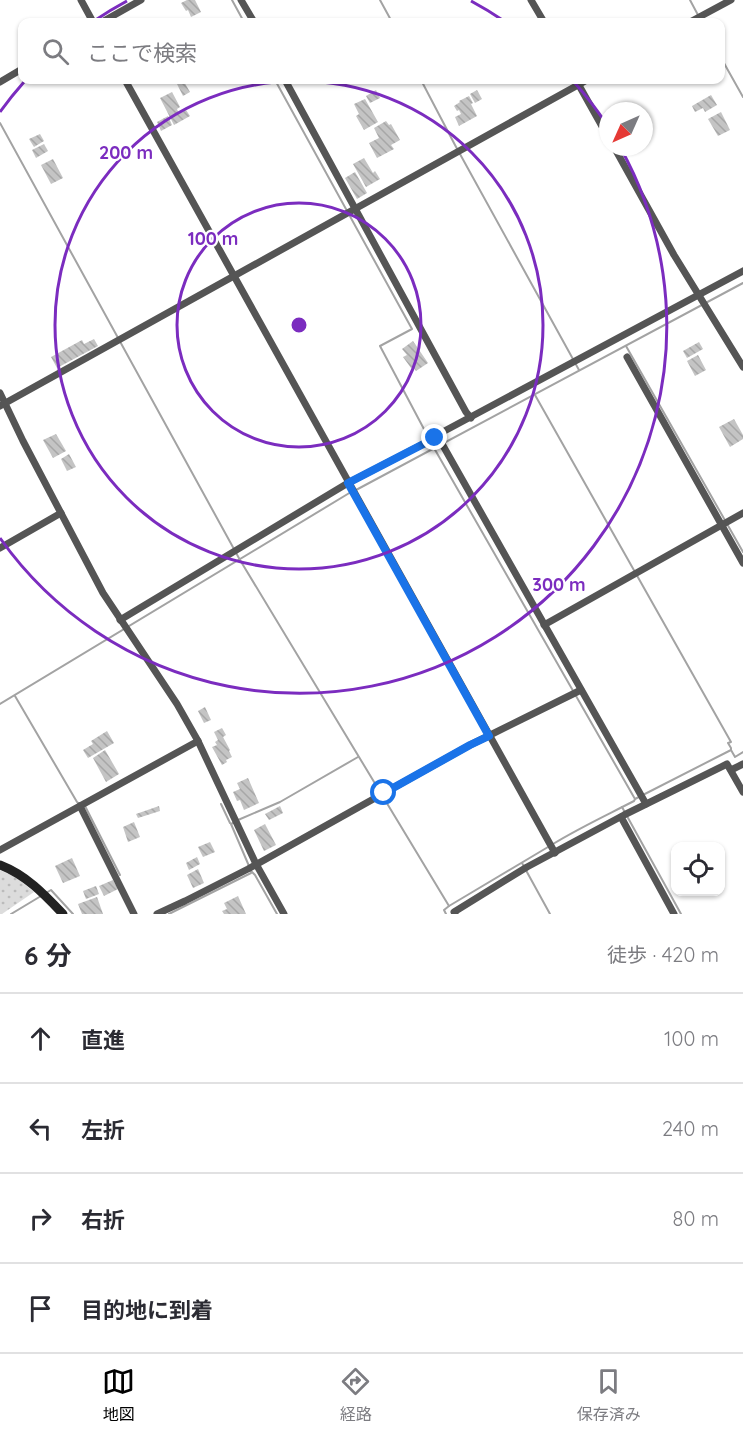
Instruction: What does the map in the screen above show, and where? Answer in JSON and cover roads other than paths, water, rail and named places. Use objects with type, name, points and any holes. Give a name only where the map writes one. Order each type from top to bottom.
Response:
[{"type":"main road","points":[[0,865],[30,881],[63,914]]},
{"type":"street","points":[[81,0],[91,18]]},
{"type":"street","points":[[109,18],[141,0]]},
{"type":"street","points":[[241,0],[252,18]]},
{"type":"street","points":[[531,0],[542,18]]},
{"type":"street","points":[[698,18],[731,0]]},
{"type":"street","points":[[0,82],[18,71]]},
{"type":"street","points":[[127,84],[551,848]]},
{"type":"street","points":[[287,84],[351,211],[471,418]]},
{"type":"street","points":[[3,405],[459,152],[574,84]]},
{"type":"street","points":[[578,84],[599,121]]},
{"type":"street","points":[[619,156],[702,301],[743,367]]},
{"type":"street","points":[[124,626],[235,552],[352,489],[437,441],[471,418],[574,361],[702,301],[743,271]]},
{"type":"street","points":[[627,357],[725,523],[743,563]]},
{"type":"street","points":[[0,393],[3,405],[103,593],[177,704],[198,741],[236,821],[251,866],[284,914]]},
{"type":"street","points":[[437,441],[544,625],[576,692],[646,804]]},
{"type":"street","points":[[0,548],[61,513]]},
{"type":"street","points":[[544,625],[743,513]]},
{"type":"street","points":[[157,914],[251,866],[470,745],[576,692]]},
{"type":"street","points":[[0,850],[198,741]]},
{"type":"street","points":[[454,914],[525,869],[551,848],[727,764],[743,792]]},
{"type":"street","points":[[731,770],[743,764]]},
{"type":"street","points":[[82,805],[135,914]]},
{"type":"street","points":[[624,815],[674,914]]},
{"type":"waterway","points":[[232,0],[242,18]]},
{"type":"waterway","points":[[380,0],[390,18]]},
{"type":"waterway","points":[[690,0],[698,15]]},
{"type":"waterway","points":[[725,65],[743,97]]},
{"type":"waterway","points":[[277,84],[412,329],[380,346],[434,448],[635,799]]},
{"type":"waterway","points":[[423,84],[579,370]]},
{"type":"waterway","points":[[0,123],[240,560],[449,906]]},
{"type":"waterway","points":[[356,490],[743,283]]},
{"type":"waterway","points":[[626,346],[743,552]]},
{"type":"waterway","points":[[535,395],[731,742],[728,743],[731,750]]},
{"type":"waterway","points":[[0,704],[351,492]]},
{"type":"waterway","points":[[15,696],[80,804]]},
{"type":"waterway","points":[[553,844],[731,750],[735,757],[743,752]]},
{"type":"waterway","points":[[238,820],[280,802],[358,757]]},
{"type":"waterway","points":[[221,804],[230,823]]},
{"type":"waterway","points":[[85,806],[120,875]]},
{"type":"waterway","points":[[622,807],[681,914]]},
{"type":"waterway","points":[[233,823],[231,824],[249,866]]},
{"type":"waterway","points":[[446,914],[444,910],[449,906],[548,847]]},
{"type":"waterway","points":[[522,863],[550,914]]},
{"type":"waterway","points":[[251,871],[277,914]]},
{"type":"waterway","points":[[169,914],[251,873]]},
{"type":"waterway","points":[[46,893],[51,890],[73,914]]},
{"type":"waterway","points":[[11,914],[41,896]]}]
